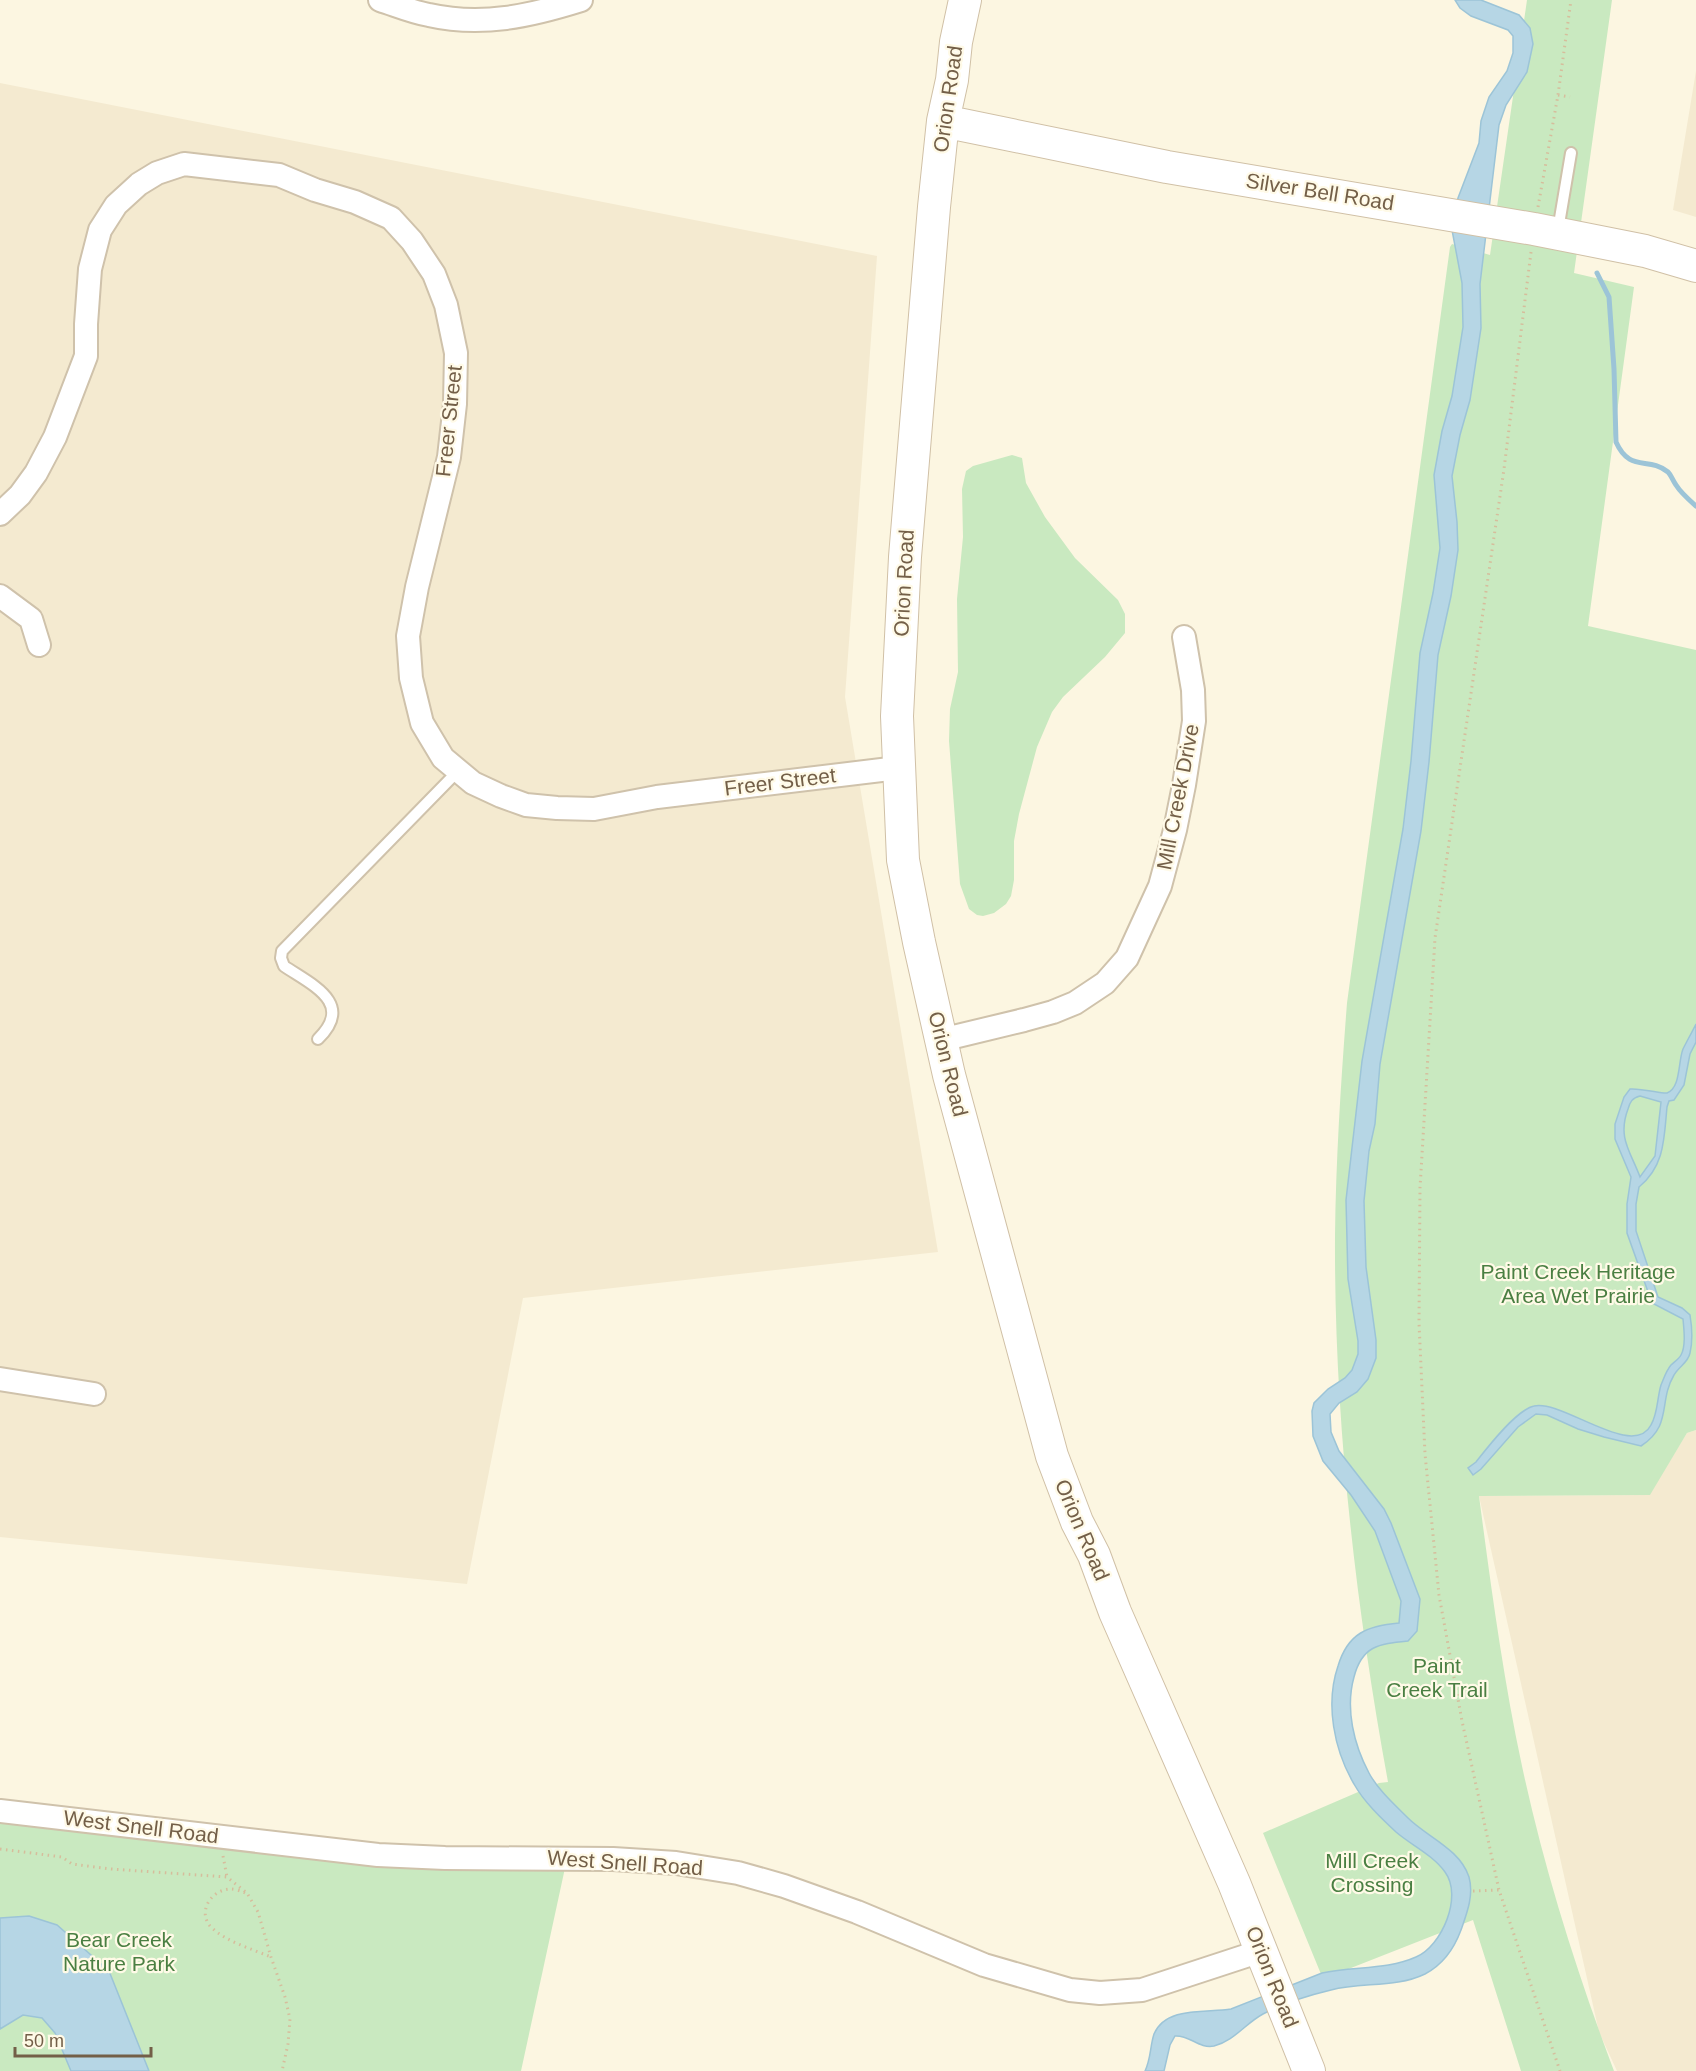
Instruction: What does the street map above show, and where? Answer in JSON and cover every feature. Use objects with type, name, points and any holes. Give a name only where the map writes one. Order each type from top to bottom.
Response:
[{"type":"street","points":[[380,0],[429,15],[492,20],[527,16],[581,0]]},
{"type":"street","name":"Orion Road","points":[[965,0],[943,121],[905,557],[897,716],[903,860],[942,1040],[1052,1456],[1077,1522],[1094,1555],[1115,1612],[1226,1864],[1309,2071]]},
{"type":"street","name":"Silver Bell Road","points":[[943,121],[1167,166],[1546,231],[1645,251],[1696,266]]},
{"type":"street","name":"Freer Street","points":[[0,514],[20,495],[36,473],[55,437],[86,356],[90,269],[100,230],[116,205],[139,184],[157,173],[183,164],[279,175],[315,190],[355,202],[391,218],[412,241],[434,274],[446,305],[456,353],[455,404],[449,458],[417,587],[408,636],[411,678],[422,723],[443,758],[473,783],[526,805],[594,809],[657,797],[898,768]]},
{"type":"street","points":[[0,596],[31,619],[39,645]]},
{"type":"street","name":"Mill Creek Drive","points":[[942,1040],[1024,1020],[1075,1003],[1105,983],[1127,958],[1160,886],[1184,785],[1194,721],[1184,637]]},
{"type":"street","points":[[0,1379],[94,1394]]},
{"type":"street","name":"West Snell Road","points":[[0,1811],[378,1855],[602,1859],[676,1863],[738,1873],[784,1886],[861,1914],[984,1965],[1070,1990],[1100,1993],[1142,1990],[1261,1951]]},
{"type":"lane","points":[[1546,231],[1571,153]]},
{"type":"lane","points":[[318,1039],[328,1029],[333,1017],[332,1004],[326,995],[284,966],[281,958],[282,951],[458,771]]},
{"type":"path","points":[[1560,2071],[1499,1890],[1462,1721],[1439,1595],[1425,1454],[1419,1323],[1420,1188],[1435,938],[1504,469],[1546,231],[1558,95],[1571,0]]},
{"type":"path","points":[[1558,95],[1570,97]]},
{"type":"path","points":[[0,1849],[62,1857],[72,1864],[101,1868],[227,1877],[247,1893],[258,1912],[285,1997],[290,2019],[288,2044],[282,2071]]},
{"type":"path","points":[[247,1893],[232,1889],[222,1891],[211,1898],[206,1906],[205,1916],[209,1926],[220,1935],[271,1957]]},
{"type":"path","points":[[1473,1891],[1499,1890]]},
{"type":"shaded area","points":[[1696,71],[1696,217],[1673,210]]},
{"type":"shaded area","points":[[0,83],[877,256],[845,697],[938,1252],[523,1298],[467,1584],[0,1537]]},
{"type":"shaded area","points":[[1696,1430],[1696,2071],[1617,2071],[1599,2032],[1479,1496],[1649,1495],[1687,1433]]},
{"type":"green space","points":[[1527,0],[1612,0],[1574,273],[1634,287],[1588,626],[1696,650],[1696,1430],[1687,1433],[1650,1495],[1479,1496],[1503,1665],[1531,1805],[1562,1920],[1614,2071],[1521,2071],[1473,1920],[1323,1979],[1263,1833],[1379,1783],[1388,1782],[1356,1578],[1338,1373],[1335,1235],[1339,1119],[1347,1003],[1450,247],[1452,244],[1490,255]]},
{"type":"green space","points":[[1012,455],[1022,458],[1026,483],[1045,517],[1075,558],[1118,600],[1125,614],[1125,633],[1105,657],[1063,697],[1052,712],[1037,747],[1019,814],[1014,841],[1014,880],[1011,896],[1006,904],[994,913],[983,916],[969,909],[960,884],[949,741],[950,709],[958,672],[957,599],[963,537],[962,489],[966,471],[973,466]]},
{"type":"green space","name":"Bear Creek Nature Park","points":[[0,1820],[565,1868],[521,2071],[0,2071]]},
{"type":"water","points":[[1455,0],[1481,0],[1519,15],[1530,28],[1533,44],[1527,72],[1506,105],[1499,125],[1480,284],[1481,328],[1470,400],[1452,476],[1458,550],[1438,655],[1421,831],[1380,1064],[1375,1124],[1369,1151],[1364,1201],[1366,1267],[1376,1340],[1376,1358],[1368,1379],[1357,1392],[1339,1403],[1330,1414],[1331,1432],[1339,1451],[1384,1509],[1420,1599],[1417,1631],[1408,1641],[1373,1648],[1357,1667],[1350,1702],[1355,1739],[1369,1773],[1382,1791],[1416,1825],[1451,1851],[1465,1867],[1469,1877],[1470,1897],[1461,1930],[1452,1950],[1438,1966],[1425,1974],[1391,1983],[1323,1992],[1296,2000],[1263,2014],[1228,2040],[1214,2046],[1204,2046],[1175,2036],[1170,2045],[1164,2071],[1145,2071],[1154,2034],[1168,2019],[1188,2012],[1231,2009],[1322,1973],[1382,1966],[1416,1957],[1434,1942],[1441,1932],[1451,1907],[1450,1882],[1445,1872],[1428,1855],[1396,1832],[1368,1803],[1358,1791],[1341,1757],[1334,1726],[1332,1696],[1342,1655],[1347,1646],[1360,1633],[1377,1626],[1399,1623],[1401,1601],[1375,1531],[1351,1495],[1323,1461],[1313,1436],[1312,1411],[1314,1403],[1352,1370],[1358,1354],[1348,1279],[1346,1200],[1362,1061],[1403,829],[1420,653],[1440,548],[1434,475],[1442,431],[1452,396],[1463,327],[1462,283],[1452,230],[1458,198],[1479,143],[1481,121],[1489,97],[1507,71],[1513,53],[1513,36],[1508,30],[1471,16],[1460,8]]},
{"type":"water","points":[[1696,1024],[1696,1042],[1690,1054],[1684,1085],[1674,1100],[1669,1101],[1667,1107],[1662,1151],[1654,1170],[1639,1187],[1636,1204],[1636,1231],[1658,1297],[1682,1308],[1690,1315],[1692,1334],[1689,1356],[1669,1385],[1664,1413],[1657,1430],[1641,1446],[1578,1429],[1547,1415],[1536,1414],[1518,1427],[1473,1475],[1468,1468],[1519,1414],[1534,1406],[1546,1406],[1562,1411],[1613,1433],[1629,1436],[1642,1434],[1651,1425],[1665,1375],[1683,1351],[1683,1319],[1652,1303],[1627,1233],[1627,1204],[1631,1177],[1615,1139],[1615,1124],[1624,1097],[1630,1089],[1665,1093],[1672,1090],[1677,1080],[1681,1054]],"holes":[[[1640,1096],[1661,1102],[1655,1156],[1640,1177],[1626,1144],[1625,1119],[1630,1104],[1635,1098]]]},
{"type":"water","points":[[29,1916],[57,1925],[109,1971],[149,2071],[71,2071],[55,2033],[42,2018],[23,2015],[0,2029],[0,1918]]},
{"type":"waterway","points":[[1597,273],[1609,297],[1616,442],[1627,458],[1661,467],[1668,472],[1680,491],[1696,506]]},
{"type":"park label","name":"Paint Creek Heritage Area Wet Prairie","points":[[1578,1284]]},
{"type":"park label","name":"Paint Creek Trail","points":[[1437,1678]]},
{"type":"park label","name":"Mill Creek Crossing","points":[[1372,1873]]}]
